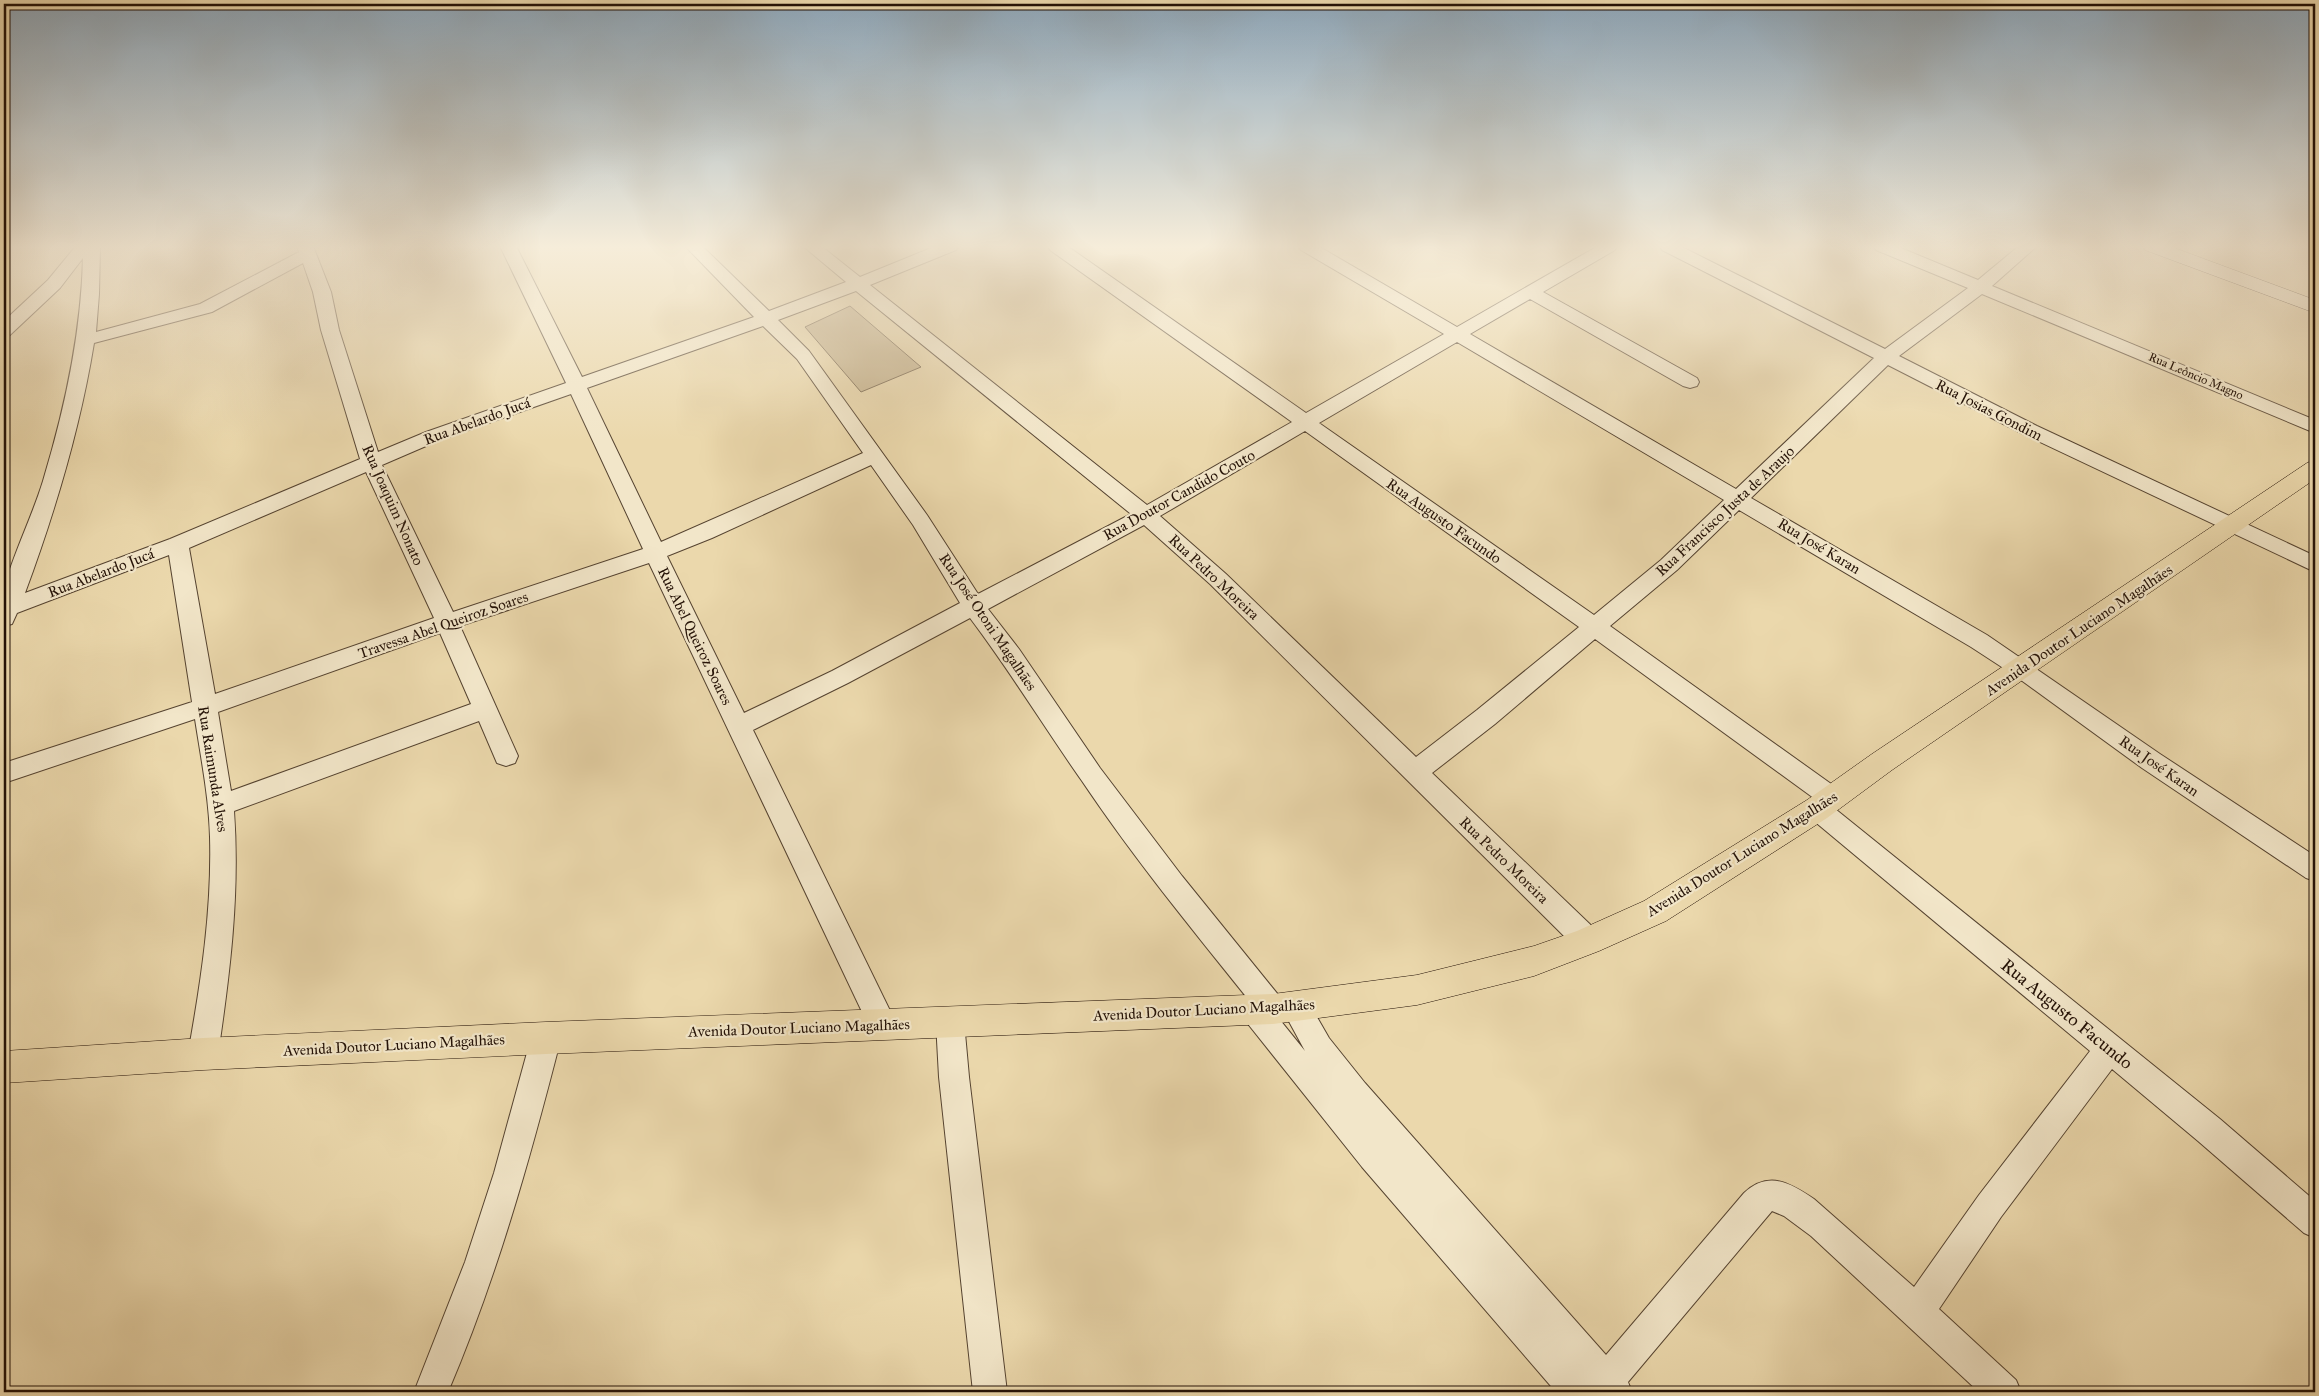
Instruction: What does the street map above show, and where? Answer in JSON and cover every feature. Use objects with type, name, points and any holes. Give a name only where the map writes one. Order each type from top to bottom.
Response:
[{"type":"main road","name":"Avenida Doutor Luciano Magalhães","points":[[4,1068],[204,1054],[546,1038],[1274,1009],[1417,990],[1534,961],[1588,941],[1655,911],[1824,803],[2315,468]]},
{"type":"street","points":[[4,331],[25,311]]},
{"type":"street","points":[[6,613],[45,507],[70,419],[86,340],[89,311]]},
{"type":"street","points":[[86,340],[194,311]]},
{"type":"street","name":"Rua Joaquim Nonato","points":[[326,311],[330,330],[371,462],[447,622],[506,756]]},
{"type":"street","name":"Rua Abel Queiroz Soares","points":[[540,311],[883,1025]]},
{"type":"street","name":"Rua José Otoni Magalhães","points":[[761,311],[803,355],[920,520],[974,607],[1011,655],[1091,775],[1173,884],[1274,1009]]},
{"type":"street","name":"Rua Abelardo Jucá","points":[[6,613],[178,544],[433,436],[786,311]]},
{"type":"street","name":"Rua Pedro Moreira","points":[[892,311],[1146,515],[1218,579],[1588,941]]},
{"type":"street","name":"Rua Augusto Facundo","points":[[1147,311],[1595,627],[1824,803],[2109,1049],[2209,1130],[2315,1222]]},
{"type":"street","name":"Rua José Karan","points":[[1421,311],[2022,669],[2151,761],[2315,870]]},
{"type":"street","name":"Rua Doutor Candido Couto","points":[[739,726],[840,677],[1146,515],[1306,424],[1494,311]]},
{"type":"street","points":[[1565,311],[1690,382]]},
{"type":"street","name":"Rua Josias Gondim","points":[[1795,311],[2030,430],[2315,565]]},
{"type":"street","name":"Rua Francisco Justa de Araujo","points":[[1415,772],[1669,565],[1886,358],[1948,311]]},
{"type":"street","name":"Rua Leôncio Magno","points":[[2038,311],[2315,427]]},
{"type":"street","name":"Travessa Abel Queiroz Soares","points":[[4,773],[204,707],[447,622],[655,553],[705,533],[874,456]]},
{"type":"street","name":"Rua Raimunda Alves","points":[[178,544],[221,805],[225,875],[216,978],[204,1054]]},
{"type":"street","points":[[221,805],[484,709]]},
{"type":"street","points":[[1274,1009],[1319,1048],[1599,1390]]},
{"type":"street","points":[[1274,1009],[1298,1067],[1411,1201],[1599,1390]]},
{"type":"street","points":[[950,1022],[954,1077],[990,1392]]},
{"type":"street","points":[[431,1392],[449,1353],[509,1178],[546,1038]]},
{"type":"street","points":[[1917,1312],[1990,1206],[2109,1049]]},
{"type":"street","points":[[1599,1390],[1742,1218],[1755,1204],[1766,1196],[1775,1196],[1793,1203],[1808,1214],[2004,1392]]},
{"type":"shaded area","points":[[839,311],[856,311],[921,367],[861,392],[805,327]]}]
